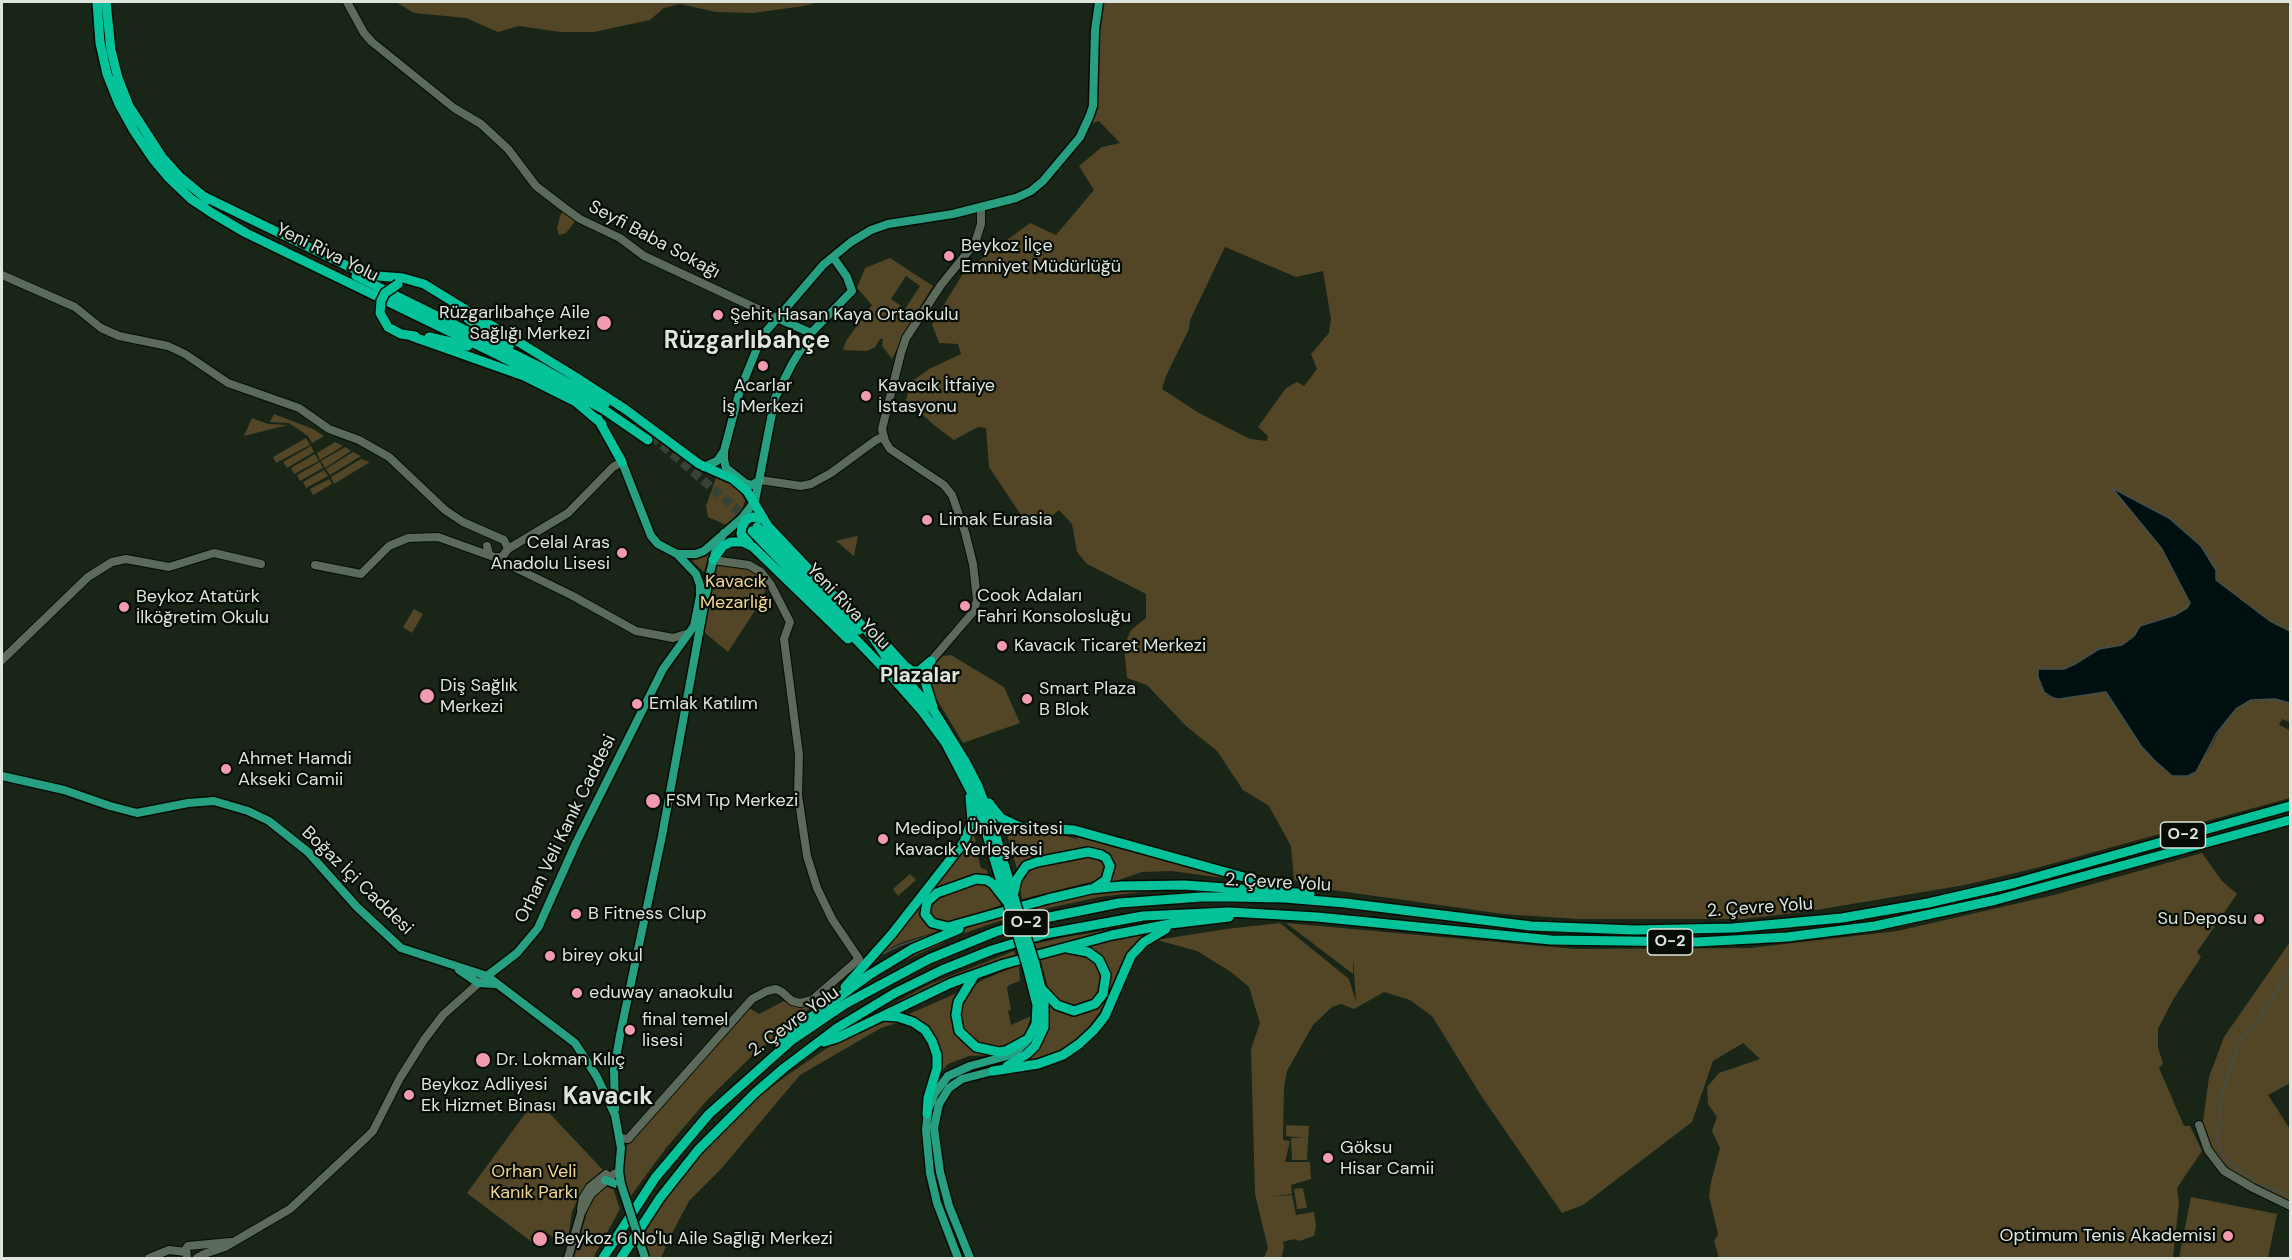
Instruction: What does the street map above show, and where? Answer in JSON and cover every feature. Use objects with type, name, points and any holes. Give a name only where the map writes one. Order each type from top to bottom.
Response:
[{"type":"highway","name":"Yeni Riva Yolu","points":[[97,2],[100,43],[107,74],[119,104],[153,159],[191,198],[246,233],[582,398],[650,438],[597,399],[538,366],[260,229],[223,210],[203,196],[180,177],[162,157],[129,106],[118,78],[111,50],[106,2]]},
{"type":"highway","points":[[203,196],[366,275],[418,282],[574,376],[704,467],[733,479],[755,501],[757,526]]},
{"type":"highway","points":[[418,282],[407,281],[398,284],[385,293],[381,301],[380,314],[388,327],[401,334],[448,341],[488,351]]},
{"type":"highway","points":[[398,284],[419,287],[538,366]]},
{"type":"highway","points":[[411,336],[524,376],[576,402],[602,424]]},
{"type":"highway","points":[[582,398],[602,424],[622,462]]},
{"type":"highway","points":[[909,696],[742,536],[742,526],[746,520],[752,517],[757,526],[789,549],[872,636],[888,660],[934,711],[995,812],[1013,825],[1026,828],[1074,830],[1244,879],[1345,903]]},
{"type":"highway","name":"Yeni Riva Yolu","points":[[757,526],[888,660]]},
{"type":"highway","name":"Yeni Riva Yolu","points":[[757,526],[909,696],[945,742],[978,806],[1011,902]]},
{"type":"highway","points":[[713,560],[723,546],[731,542],[743,542],[753,547]]},
{"type":"highway","points":[[831,591],[847,601],[912,671],[919,671],[931,661]]},
{"type":"highway","points":[[931,661],[924,678],[934,711]]},
{"type":"highway","points":[[830,1002],[876,953],[964,842],[972,820],[967,782]]},
{"type":"highway","points":[[978,786],[1007,874],[1011,902],[1031,965],[1042,989],[1046,1013],[1044,1027],[1035,1046],[1012,1064],[993,1071]]},
{"type":"highway","name":"2. Çevre Yolu","points":[[603,1258],[634,1208],[667,1163],[709,1114],[747,1077],[792,1040],[866,992],[950,950],[1030,921],[1119,903],[1190,897],[1286,898],[1531,926],[1635,930],[1732,928],[1842,918],[1928,903],[2014,883],[2290,806]]},
{"type":"highway","name":"2. Çevre Yolu","points":[[621,1258],[660,1198],[698,1150],[755,1093],[837,1028],[895,993],[942,970],[1013,942],[1084,925],[1143,916],[1200,913],[1317,917],[1551,940],[1714,942],[1786,937],[1875,926],[1996,900],[2290,820]]},
{"type":"highway","points":[[1011,902],[1017,879],[1026,866],[1036,861],[1078,853],[1095,852],[1108,861],[1110,871],[1106,880],[1091,890]]},
{"type":"highway","points":[[1011,902],[987,880],[976,879],[937,893],[927,902],[925,908],[928,919],[938,926],[948,927],[1025,905],[1091,890],[1121,886],[1184,885],[1310,894]]},
{"type":"highway","points":[[816,1045],[837,1038],[951,984],[1056,948],[1112,935],[1257,914]]},
{"type":"highway","points":[[747,1077],[788,1034],[830,1002],[912,950],[975,921]]},
{"type":"highway","points":[[993,1071],[1038,1064],[1063,1055],[1079,1044],[1105,1016],[1126,965],[1138,948],[1157,933],[1189,923]]},
{"type":"highway","points":[[1042,989],[1057,1005],[1074,1011],[1095,1004],[1105,988],[1104,969],[1100,960],[1076,948],[1056,948]]},
{"type":"highway","points":[[974,976],[963,991],[957,1007],[957,1023],[964,1037],[976,1047],[993,1053],[1006,1051],[1028,1039],[1034,1030],[1038,1013],[1031,965]]},
{"type":"highway","points":[[883,1016],[898,1017],[913,1022],[925,1030],[933,1041],[937,1055],[937,1068],[928,1098],[927,1114]]},
{"type":"main road","points":[[762,478],[756,484],[749,485],[726,468],[724,451],[746,374],[762,336],[823,265],[866,233],[888,224],[953,214],[1016,198],[1043,181],[1085,128],[1093,106],[1095,30],[1099,2]]},
{"type":"main road","points":[[677,554],[700,553],[742,518],[755,501],[762,478],[776,398],[792,364],[811,333],[852,291],[847,277],[833,257]]},
{"type":"main road","points":[[777,318],[811,333]]},
{"type":"main road","points":[[704,467],[717,461],[724,451]]},
{"type":"main road","points":[[622,462],[651,536],[677,554],[696,574],[704,576],[710,573]]},
{"type":"main road","points":[[645,1258],[612,1173],[620,1138],[615,1115],[614,1070],[662,836],[710,573],[717,545],[724,533]]},
{"type":"main road","name":"Orhan Veli Kanık Caddesi","points":[[487,976],[517,953],[538,928],[576,843],[675,642],[694,626],[700,596],[700,585],[696,574]]},
{"type":"main road","points":[[665,665],[684,650],[694,655]]},
{"type":"main road","name":"Boğaz İçi Caddesi","points":[[2,776],[64,790],[137,813],[188,803],[214,801],[248,811],[269,821],[308,852],[357,908],[401,948],[451,965]]},
{"type":"main road","points":[[451,965],[487,976],[575,1043],[597,1077],[615,1115]]},
{"type":"main road","points":[[451,965],[478,983],[497,984]]},
{"type":"main road","points":[[958,1258],[937,1203],[930,1173],[926,1130],[927,1114],[935,1093],[948,1076],[970,1066],[1016,1052],[1028,1039]]},
{"type":"main road","points":[[597,1077],[606,1080],[611,1077],[614,1070]]},
{"type":"main road","points":[[970,1258],[949,1206],[940,1172],[934,1136],[935,1119],[942,1098],[956,1083],[968,1077],[993,1071]]},
{"type":"main road","points":[[612,1173],[640,1258]]},
{"type":"street","name":"Seyfi Baba Sokağı","points":[[347,2],[364,33],[372,42],[454,108],[481,124],[508,149],[536,186],[580,219],[620,238],[644,256],[777,318]]},
{"type":"street","points":[[762,478],[801,486],[811,484],[880,441],[906,338],[940,285],[975,243],[981,224],[981,207]]},
{"type":"street","points":[[2,275],[75,306],[101,328],[119,336],[168,346],[185,354],[228,383],[299,408],[329,429],[359,440],[389,457],[445,510],[463,522],[506,541],[507,551],[518,569]]},
{"type":"street","points":[[880,441],[938,481],[952,495],[973,564],[977,594],[974,611],[931,661]]},
{"type":"street","points":[[492,556],[502,557],[507,551],[568,513],[613,466],[622,462]]},
{"type":"street","points":[[483,530],[492,556]]},
{"type":"street","points":[[315,565],[361,574],[389,546],[408,538],[438,537],[492,556],[636,631],[675,642]]},
{"type":"street","points":[[476,550],[487,545],[496,537]]},
{"type":"street","points":[[2,660],[88,577],[112,562],[126,559],[169,567],[214,553],[261,564]]},
{"type":"street","points":[[620,1138],[628,1139],[752,999],[776,989],[792,1002],[812,1000],[859,959],[832,919],[817,888],[807,856],[798,795],[799,755],[784,639],[790,622],[771,585],[761,572],[749,565],[713,560]]},
{"type":"street","name":"Orhan Veli Kanık Caddesi","points":[[201,1254],[225,1247],[290,1209],[368,1137],[424,1040],[443,1015],[487,976]]},
{"type":"street","points":[[2199,1125],[2208,1150],[2224,1171],[2290,1206]]},
{"type":"street","points":[[568,1258],[581,1213],[591,1194],[612,1173]]},
{"type":"street","points":[[149,1258],[169,1250],[187,1253],[201,1254],[199,1244],[187,1253]]},
{"type":"green space","points":[[396,2],[818,2],[753,13],[716,12],[680,4],[664,8],[650,20],[594,32],[560,32],[519,26],[498,32],[466,18],[414,13]]},
{"type":"green space","points":[[1099,2],[2290,2],[2290,631],[2270,621],[2216,580],[2217,575],[2201,546],[2169,518],[2114,489],[2162,549],[2190,603],[2187,608],[2175,615],[2140,626],[2134,636],[2122,645],[2099,649],[2064,669],[2038,669],[2040,685],[2048,696],[2106,692],[2141,746],[2173,776],[2207,753],[2225,721],[2246,701],[2275,699],[2287,701],[2290,703],[2290,722],[2282,719],[2279,725],[2290,730],[2290,798],[2040,867],[1965,885],[1804,912],[1743,919],[1578,919],[1503,914],[1318,888],[1294,880],[1291,846],[1269,806],[1243,790],[1217,751],[1186,726],[1147,685],[1127,678],[1124,646],[1131,630],[1146,618],[1146,594],[1087,564],[1077,552],[1072,524],[1059,510],[1044,522],[1023,518],[989,467],[986,428],[978,427],[954,440],[906,400],[911,382],[929,369],[961,354],[958,344],[939,343],[932,324],[964,272],[1030,223],[1056,235],[1094,190],[1079,166],[1102,147],[1120,143],[1099,121],[1092,123]],"holes":[[[1225,247],[1296,277],[1323,271],[1331,319],[1329,333],[1311,354],[1317,369],[1304,386],[1297,382],[1286,388],[1258,427],[1268,436],[1267,441],[1250,439],[1199,413],[1162,389],[1189,329],[1190,320]]]},
{"type":"green space","points":[[563,211],[576,220],[566,233],[559,235],[557,229]]},
{"type":"green space","points":[[890,258],[933,286],[907,328],[892,359],[882,346],[883,339],[867,351],[843,350],[846,341],[872,305],[857,288],[865,268]],"holes":[[[906,276],[920,286],[905,309],[891,299]]]},
{"type":"green space","points":[[274,414],[313,429],[324,436],[312,443],[308,436],[289,423],[270,422]]},
{"type":"green space","points":[[252,418],[268,424],[288,425],[244,436]]},
{"type":"green space","points":[[306,438],[310,445],[276,463],[273,457]]},
{"type":"green space","points":[[335,442],[343,446],[320,460],[317,453]]},
{"type":"green space","points":[[311,446],[314,452],[287,468],[283,462]]},
{"type":"green space","points":[[345,447],[351,451],[325,468],[321,461]]},
{"type":"green space","points":[[353,452],[361,456],[330,475],[326,469]]},
{"type":"green space","points":[[315,454],[319,461],[294,474],[291,468]]},
{"type":"green space","points":[[361,459],[370,462],[334,484],[331,477]]},
{"type":"green space","points":[[320,462],[323,468],[300,481],[297,475]]},
{"type":"green space","points":[[324,470],[328,476],[306,488],[303,482]]},
{"type":"green space","points":[[717,475],[739,489],[745,501],[740,515],[726,525],[708,517],[706,506]]},
{"type":"green space","points":[[329,479],[332,484],[313,495],[310,489]]},
{"type":"green space","points":[[858,536],[854,556],[836,541],[848,538]]},
{"type":"green space","points":[[710,553],[704,572],[692,561]]},
{"type":"green space","name":"Kavacık Mezarlığı","points":[[716,563],[749,569],[758,574],[767,587],[758,606],[728,652],[704,632]]},
{"type":"green space","points":[[414,609],[423,614],[412,633],[403,627]]},
{"type":"green space","points":[[951,655],[1004,687],[1020,723],[963,743],[930,688],[928,676],[943,656]]},
{"type":"green space","points":[[1005,828],[1022,833],[1055,833],[1077,839],[1077,836],[1116,848],[1117,845],[1230,879],[1172,871],[1142,872],[1110,883],[1114,870],[1113,862],[1110,856],[1098,848],[1045,855],[1024,863],[1017,869]]},
{"type":"green space","points":[[974,835],[981,868],[987,870],[988,875],[966,878],[933,890]]},
{"type":"green space","points":[[2202,853],[2222,881],[2237,894],[2197,952],[2201,957],[2174,998],[2158,1029],[2158,1047],[2163,1064],[2159,1068],[2184,1126],[2190,1126],[2202,1151],[2177,1188],[2179,1203],[2173,1258],[1719,1258],[1714,1241],[1718,1234],[1709,1196],[1720,1148],[1712,1131],[1717,1117],[1708,1104],[1707,1087],[1719,1073],[1760,1059],[1743,1043],[1713,1061],[1692,1122],[1583,1205],[1562,1213],[1482,1097],[1432,1016],[1410,1000],[1384,992],[1354,1009],[1341,1004],[1332,1007],[1313,1025],[1287,1071],[1284,1087],[1283,1140],[1290,1141],[1285,1162],[1310,1162],[1311,1179],[1291,1185],[1292,1194],[1270,1197],[1292,1195],[1296,1215],[1314,1212],[1316,1226],[1314,1236],[1299,1241],[1294,1239],[1283,1242],[1281,1258],[1264,1258],[1268,1248],[1255,1194],[1251,1049],[1260,1023],[1249,987],[1231,972],[1197,951],[1157,940],[1280,923],[1349,979],[1356,1002],[1353,958],[1353,974],[1286,923],[1575,949],[1750,948],[1897,931],[2054,895]]},
{"type":"green space","points":[[1087,856],[1102,860],[1106,866],[1103,876],[1098,880],[1022,899],[1020,885],[1030,869]]},
{"type":"green space","points":[[910,874],[916,880],[898,896],[893,889]]},
{"type":"green space","points":[[977,883],[990,886],[1001,905],[950,923],[934,921],[929,914],[930,907],[935,900]]},
{"type":"green space","points":[[1134,889],[1165,889],[1100,897],[1025,913],[1023,909],[1090,894]]},
{"type":"green space","points":[[921,904],[924,922],[939,931],[900,943],[884,952]]},
{"type":"green space","points":[[1003,915],[1005,919],[962,934],[882,971],[896,961],[961,930]]},
{"type":"green space","points":[[1159,922],[1036,949],[1034,944],[1065,937]]},
{"type":"green space","points":[[1146,933],[1126,955],[1106,1003],[1087,1030],[1066,1047],[1048,1056],[1023,1063],[1034,1054],[1044,1039],[1050,1020],[1049,1005],[1059,1012],[1075,1016],[1091,1012],[1105,999],[1110,985],[1110,973],[1102,956],[1086,946]]},
{"type":"green space","points":[[2290,942],[2290,1083],[2268,1095],[2290,1129],[2290,1204],[2246,1181],[2209,1153],[2203,1122],[2209,1077],[2224,1037]]},
{"type":"green space","points":[[1014,951],[1016,955],[861,1021],[930,984]]},
{"type":"green space","points":[[1072,953],[1088,956],[1096,963],[1102,979],[1101,988],[1095,999],[1080,1007],[1068,1007],[1054,997],[1048,987],[1040,958]]},
{"type":"green space","points":[[1019,965],[1020,981],[1007,988],[1011,1010],[1008,1011],[1011,1025],[1031,1016],[1026,1032],[1020,1040],[1005,1047],[997,1048],[976,1044],[962,1027],[959,1010],[966,994],[980,981]]},
{"type":"green space","points":[[831,991],[754,1054],[709,1098],[666,1148],[630,1197],[621,1173],[625,1148],[749,1008],[759,1014],[784,1001],[813,1003]]},
{"type":"green space","points":[[957,993],[951,1015],[953,1027],[961,1041],[974,1050],[990,1055],[969,1056],[948,1064],[938,1076],[941,1058],[939,1042],[926,1024],[909,1014]]},
{"type":"green space","points":[[885,1021],[903,1021],[881,1028],[800,1075],[721,1169],[689,1201],[661,1258],[649,1258],[643,1235],[668,1197],[711,1142],[750,1104],[786,1076],[839,1040]]},
{"type":"green space","name":"Orhan Veli Kanık Parkı","points":[[536,1099],[603,1170],[580,1194],[572,1212],[567,1245],[541,1230],[533,1243],[467,1193]]},
{"type":"green space","points":[[1286,1125],[1309,1126],[1307,1160],[1292,1160],[1291,1138],[1304,1138],[1286,1136]]},
{"type":"green space","points":[[607,1184],[613,1188],[620,1209],[593,1258],[574,1258],[589,1205],[595,1193]]},
{"type":"green space","points":[[1303,1188],[1307,1208],[1297,1209],[1294,1189]]},
{"type":"green space","name":"Optimum Tenis Akademisi","points":[[2191,1197],[2277,1214],[2268,1258],[2179,1258]]},
{"type":"shaded area","points":[[2112,488],[2169,518],[2201,546],[2216,570],[2216,580],[2270,621],[2290,631],[2290,703],[2275,699],[2251,700],[2236,709],[2216,734],[2196,772],[2188,776],[2172,776],[2154,760],[2141,746],[2106,692],[2053,698],[2044,692],[2038,677],[2038,669],[2064,669],[2099,649],[2122,645],[2134,636],[2140,626],[2175,615],[2187,608],[2190,603],[2162,549]]},
{"type":"waterway","points":[[969,841],[975,832]]},
{"type":"waterway","points":[[882,951],[882,954],[943,931],[933,928],[924,920]]},
{"type":"waterway","points":[[1154,931],[1127,955],[1105,1007],[1087,1033],[1054,1055],[1018,1065],[1034,1052],[1045,1035],[1048,1023],[1048,1002],[1063,1012],[1076,1015],[1092,1010],[1105,997],[1110,979],[1105,963],[1097,954],[1082,946],[1154,931]]},
{"type":"waterway","points":[[2290,969],[2238,1045],[2222,1092],[2217,1141],[2222,1155],[2241,1172],[2259,1184],[2290,1196]]},
{"type":"tunnel","points":[[652,436],[757,527]]},
{"type":"place","name":"Beykoz İlçe Emniyet Müdürlüğü","points":[[949,256]]},
{"type":"place","name":"Şehit Hasan Kaya Ortaokulu","points":[[718,315]]},
{"type":"place","name":"Rüzgarlıbahçe Aile Sağlığı Merkezi","points":[[604,323]]},
{"type":"place","name":"Acarlar İş Merkezi","points":[[763,366]]},
{"type":"place","name":"Kavacık İtfaiye İstasyonu","points":[[866,396]]},
{"type":"place","name":"Limak Eurasia","points":[[927,520]]},
{"type":"place","name":"Celal Aras Anadolu Lisesi","points":[[622,553]]},
{"type":"place","name":"Cook Adaları Fahri Konsolosluğu","points":[[965,606]]},
{"type":"place","name":"Beykoz Atatürk İlköğretim Okulu","points":[[124,607]]},
{"type":"place","name":"Kavacık Ticaret Merkezi","points":[[1002,646]]},
{"type":"place","name":"Diş Sağlık Merkezi","points":[[427,696]]},
{"type":"place","name":"Smart Plaza B Blok","points":[[1027,699]]},
{"type":"place","name":"Emlak Katılım","points":[[637,704]]},
{"type":"place","name":"Ahmet Hamdi Akseki Camii","points":[[226,769]]},
{"type":"place","name":"FSM Tıp Merkezi","points":[[653,801]]},
{"type":"place","name":"Medipol Üniversitesi Kavacık Yerleşkesi","points":[[883,839]]},
{"type":"place","name":"B Fitness Clup","points":[[576,914]]},
{"type":"place","name":"Su Deposu","points":[[2259,919]]},
{"type":"place","name":"birey okul","points":[[550,956]]},
{"type":"place","name":"eduway anaokulu","points":[[577,993]]},
{"type":"place","name":"final temel lisesi","points":[[630,1030]]},
{"type":"place","name":"Dr. Lokman Kılıç","points":[[483,1060]]},
{"type":"place","name":"Beykoz Adliyesi Ek Hizmet Binası","points":[[409,1095]]},
{"type":"place","name":"Göksu Hisar Camii","points":[[1328,1158]]},
{"type":"place","name":"Optimum Tenis Akademisi","points":[[2228,1236]]},
{"type":"place","name":"Beykoz 6 No'lu Aile Saḡlıḡı Merkezi","points":[[540,1239]]},
{"type":"district","name":"Rüzgarlıbahçe","points":[[747,342]]},
{"type":"district","name":"Plazalar","points":[[920,676]]},
{"type":"district","name":"Kavacık","points":[[608,1098]]}]
